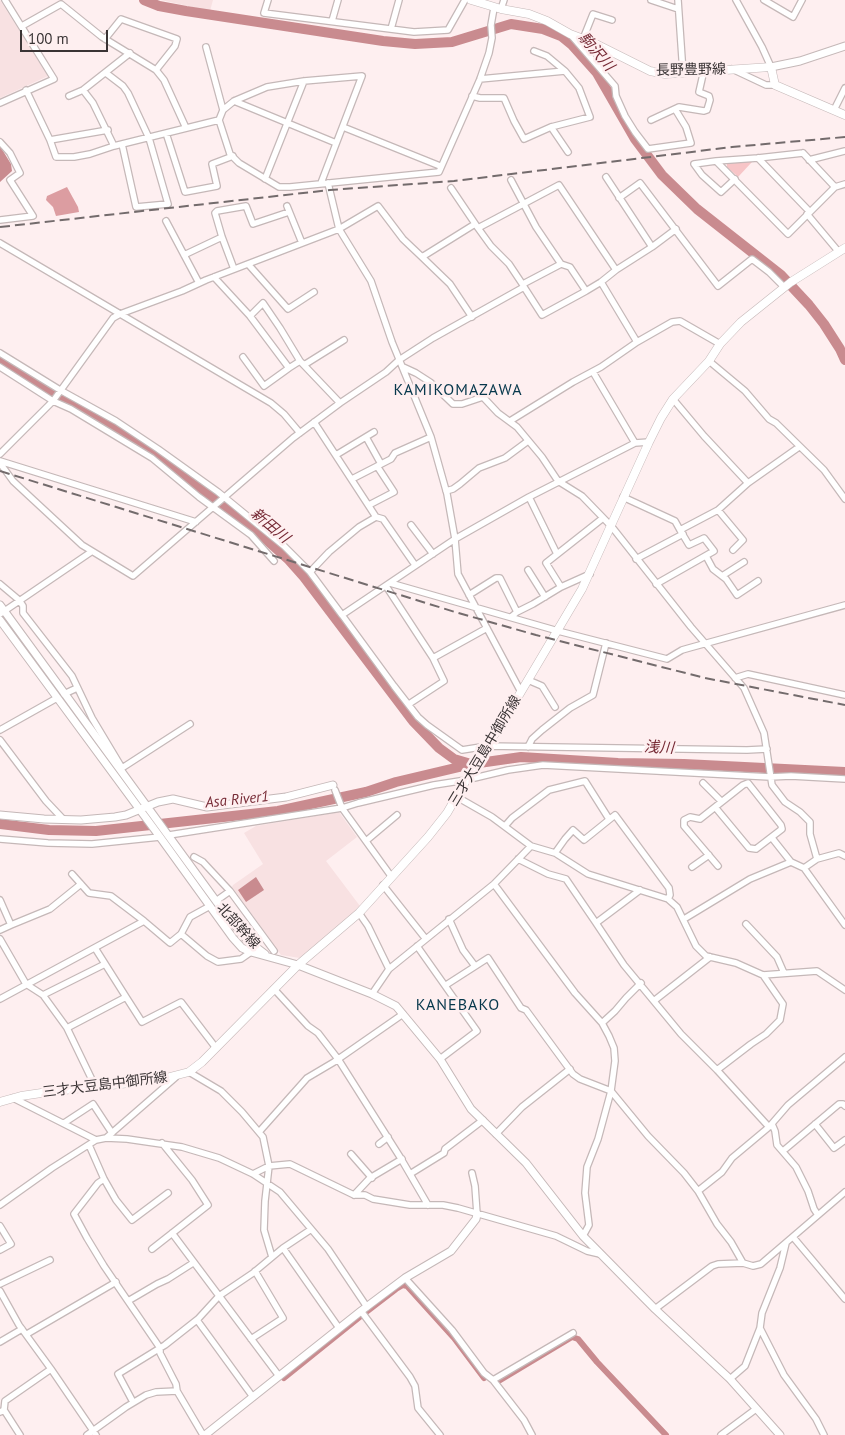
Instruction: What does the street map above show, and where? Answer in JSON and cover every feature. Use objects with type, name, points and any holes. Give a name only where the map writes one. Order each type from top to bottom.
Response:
[{"type":"main road","name":"長野豊野線","points":[[471,0],[498,9],[529,14],[547,21],[570,34],[594,43],[650,71],[665,74],[771,67]]},
{"type":"main road","points":[[771,67],[775,85],[845,115]]},
{"type":"main road","name":"三才大豆島中御所線","points":[[0,1102],[55,1090],[158,1080],[176,1077],[189,1072],[216,1048],[298,965],[376,896],[383,884],[428,837],[447,813],[558,631],[590,574],[612,527],[623,497],[672,399],[709,361],[720,344],[741,322],[787,285],[842,249]]},
{"type":"street","points":[[0,103],[54,78],[5,0]]},
{"type":"street","points":[[268,0],[264,13],[414,32],[448,30],[465,0]]},
{"type":"street","points":[[332,21],[338,0]]},
{"type":"street","points":[[391,29],[399,0]]},
{"type":"street","points":[[321,183],[362,76],[304,81],[267,87],[234,101],[223,110],[219,120],[233,156],[239,163],[279,186],[290,187],[439,172],[440,166],[480,79],[492,38],[491,24],[504,0]]},
{"type":"street","points":[[651,0],[678,9]]},
{"type":"street","points":[[678,0],[683,73]]},
{"type":"street","points":[[736,0],[771,67],[827,54],[845,46]]},
{"type":"street","points":[[764,0],[793,17],[802,0]]},
{"type":"street","points":[[22,26],[60,2],[105,39],[156,70],[164,80],[186,128]]},
{"type":"street","points":[[582,39],[593,14],[612,20]]},
{"type":"street","points":[[105,39],[121,19],[176,39],[175,46],[156,70]]},
{"type":"street","points":[[570,34],[615,86],[616,96],[625,116],[634,132],[648,149],[691,143],[686,127],[675,109]]},
{"type":"street","points":[[206,47],[223,110]]},
{"type":"street","points":[[472,96],[504,98],[524,139],[551,127],[590,117],[579,88],[565,71],[547,56],[534,52]]},
{"type":"street","points":[[69,96],[83,90],[130,53]]},
{"type":"street","points":[[732,69],[766,85],[775,85]]},
{"type":"street","points":[[651,120],[678,107],[707,110],[710,100],[709,96],[699,92],[704,70]]},
{"type":"street","points":[[480,79],[565,71]]},
{"type":"street","points":[[106,73],[128,92],[149,138],[168,204],[136,207],[122,144]]},
{"type":"street","points":[[265,179],[304,81]]},
{"type":"street","points":[[834,110],[845,88]]},
{"type":"street","points":[[26,90],[56,157],[74,157],[90,154],[114,146],[219,120]]},
{"type":"street","points":[[83,90],[94,103],[114,146]]},
{"type":"street","points":[[234,101],[336,143]]},
{"type":"street","points":[[342,127],[440,166]]},
{"type":"street","points":[[551,127],[568,152]]},
{"type":"street","points":[[50,140],[108,130]]},
{"type":"street","points":[[166,133],[185,192],[217,186],[212,164],[233,156]]},
{"type":"street","points":[[0,142],[10,153],[20,173],[10,180],[33,216],[0,220]]},
{"type":"street","points":[[809,160],[845,151]]},
{"type":"street","points":[[735,179],[721,192],[702,175],[694,164],[803,153],[835,187]]},
{"type":"street","points":[[758,158],[842,249]]},
{"type":"street","points":[[716,161],[788,234],[835,187],[845,184]]},
{"type":"street","points":[[606,178],[652,247]]},
{"type":"street","points":[[511,180],[536,228],[561,264],[570,267],[586,291]]},
{"type":"street","points":[[328,182],[338,229],[371,281],[399,360],[431,436],[446,491],[455,539],[458,574],[521,692]]},
{"type":"street","points":[[619,198],[640,183],[718,286],[752,259],[787,285]]},
{"type":"street","points":[[422,257],[476,226],[524,204],[558,185],[616,270]]},
{"type":"street","points":[[450,188],[491,246],[509,264],[542,315],[601,282],[676,229]]},
{"type":"street","points":[[234,269],[215,213],[217,210],[246,206],[253,224],[288,209],[302,243]]},
{"type":"street","points":[[0,454],[57,396],[113,318],[338,229],[378,206],[403,239],[450,284],[472,318]]},
{"type":"street","points":[[166,221],[199,283]]},
{"type":"street","points":[[184,255],[222,237]]},
{"type":"street","points":[[0,243],[271,403],[284,414],[300,434]]},
{"type":"street","points":[[248,264],[288,309],[314,292]]},
{"type":"street","points":[[0,462],[13,481],[91,552],[133,576],[223,498],[314,422],[340,403],[433,338],[472,318],[561,264]]},
{"type":"street","points":[[214,277],[250,316],[289,368]]},
{"type":"street","points":[[601,282],[637,342]]},
{"type":"street","points":[[250,316],[264,303],[302,363],[340,403]]},
{"type":"street","points":[[510,421],[672,322],[680,321],[720,344]]},
{"type":"street","points":[[243,357],[264,386],[289,368],[344,340]]},
{"type":"street","points":[[0,353],[71,408],[145,453],[199,497],[214,506],[251,535],[274,562]]},
{"type":"street","points":[[709,361],[745,391],[769,419],[776,423],[824,470],[845,499]]},
{"type":"street","points":[[0,367],[57,396],[116,421],[223,498],[284,546],[310,572],[394,686],[427,725],[462,750],[487,746],[767,750]]},
{"type":"street","points":[[403,367],[430,382],[453,404],[462,404],[483,397],[498,413],[517,427],[542,457],[558,481],[582,496],[612,527],[656,584],[744,688],[764,732],[772,785],[785,802],[800,812],[810,822],[810,834],[817,860]]},
{"type":"street","points":[[593,372],[635,443]]},
{"type":"street","points":[[672,399],[748,483]]},
{"type":"street","points":[[314,422],[376,517],[383,519],[415,565]]},
{"type":"street","points":[[336,455],[374,432]]},
{"type":"street","points":[[366,436],[394,492],[369,506]]},
{"type":"street","points":[[352,479],[391,459],[395,453],[431,436]]},
{"type":"street","points":[[446,491],[453,489],[479,468],[505,458],[528,441]]},
{"type":"street","points":[[342,616],[455,539],[529,497],[635,443],[649,442]]},
{"type":"street","points":[[636,559],[718,510],[748,483],[799,447]]},
{"type":"street","points":[[0,462],[196,522]]},
{"type":"street","points":[[529,497],[557,554]]},
{"type":"street","points":[[623,497],[675,521],[689,545],[704,538],[714,551],[656,584]]},
{"type":"street","points":[[718,510],[743,540],[733,550]]},
{"type":"street","points":[[310,572],[329,552],[359,527],[376,517]]},
{"type":"street","points":[[561,588],[546,563],[603,518]]},
{"type":"street","points":[[412,525],[432,554]]},
{"type":"street","points":[[91,552],[1,610],[149,809],[163,834]]},
{"type":"street","points":[[706,556],[713,569],[722,576],[737,595],[758,581]]},
{"type":"street","points":[[722,576],[744,562]]},
{"type":"street","points":[[528,570],[546,597]]},
{"type":"street","points":[[511,617],[561,588],[590,574]]},
{"type":"street","points":[[469,595],[496,578],[500,578],[517,612]]},
{"type":"street","points":[[0,584],[19,600],[23,606],[23,613],[72,676],[92,718],[122,768],[190,724]]},
{"type":"street","points":[[388,584],[667,659],[682,650],[705,643],[845,605]]},
{"type":"street","points":[[388,584],[444,681],[409,704]]},
{"type":"street","points":[[0,620],[139,810],[163,834]]},
{"type":"street","points":[[432,658],[486,628]]},
{"type":"street","points":[[528,747],[532,739],[542,730],[570,708],[593,695],[606,643]]},
{"type":"street","points":[[735,678],[748,674],[845,694]]},
{"type":"street","points":[[528,680],[542,686],[555,707]]},
{"type":"street","points":[[64,694],[77,688]]},
{"type":"street","points":[[0,730],[57,698]]},
{"type":"street","points":[[0,740],[46,801],[63,820]]},
{"type":"street","points":[[0,839],[92,844],[342,807],[434,785],[543,765],[845,779]]},
{"type":"street","points":[[505,826],[512,818],[549,790],[585,781],[609,819]]},
{"type":"street","points":[[703,783],[721,801]]},
{"type":"street","points":[[715,807],[749,848],[756,849],[782,829],[781,824],[748,783],[721,801],[700,818],[690,817],[684,820],[684,826],[718,866]]},
{"type":"street","points":[[0,815],[81,820],[126,815],[173,800],[207,807],[256,802],[334,787],[342,807],[391,876]]},
{"type":"street","points":[[457,796],[505,826],[531,846],[555,853],[588,874],[668,900],[677,907],[696,946],[710,957],[736,963],[763,975],[817,971],[845,990]]},
{"type":"street","points":[[366,841],[390,824],[397,815]]},
{"type":"street","points":[[555,853],[574,830],[584,840],[609,819],[616,816],[669,888],[668,900]]},
{"type":"street","name":"北部幹線","points":[[163,834],[213,903],[252,945],[265,954],[279,960]]},
{"type":"street","points":[[772,838],[791,862],[804,868],[845,925]]},
{"type":"street","points":[[372,994],[389,969],[494,884],[531,846]]},
{"type":"street","points":[[804,868],[817,860],[839,853],[845,856]]},
{"type":"street","points":[[692,867],[708,856]]},
{"type":"street","points":[[194,857],[209,868],[230,891],[274,951]]},
{"type":"street","points":[[518,859],[548,874],[566,879],[624,964],[681,1034],[776,1131],[777,1145],[796,1167],[818,1215]]},
{"type":"street","points":[[684,919],[750,879],[791,862]]},
{"type":"street","points":[[72,874],[89,892],[111,896],[170,943],[181,934],[190,917],[230,891]]},
{"type":"street","points":[[0,930],[50,909],[81,884]]},
{"type":"street","points":[[383,884],[425,938]]},
{"type":"street","points":[[494,884],[575,993],[602,1023],[614,1048],[615,1061],[611,1091],[598,1139],[587,1167],[585,1193],[589,1225],[583,1236]]},
{"type":"street","points":[[596,923],[640,890]]},
{"type":"street","points":[[0,900],[12,925]]},
{"type":"street","name":"北部幹線","points":[[213,903],[232,938],[242,948],[279,960]]},
{"type":"street","points":[[359,913],[368,926],[389,969]]},
{"type":"street","points":[[449,919],[463,950],[475,966]]},
{"type":"street","points":[[0,999],[144,921]]},
{"type":"street","points":[[746,924],[777,957],[784,973]]},
{"type":"street","points":[[181,934],[207,956],[218,962],[241,959],[250,952]]},
{"type":"street","points":[[0,939],[26,984],[43,995],[67,1028],[96,1086]]},
{"type":"street","points":[[417,946],[477,1031],[440,1059]]},
{"type":"street","points":[[95,948],[142,1022],[181,1002],[216,1048]]},
{"type":"street","points":[[655,1000],[710,957]]},
{"type":"street","points":[[446,985],[488,958],[520,1008],[526,1010],[573,1074],[611,1091],[648,1136],[684,1173],[698,1191],[743,1263]]},
{"type":"street","points":[[279,960],[298,965],[372,994],[396,1006],[440,1059],[471,1109],[526,1163],[583,1236],[655,1309],[730,1379],[780,1435]]},
{"type":"street","points":[[43,995],[105,964]]},
{"type":"street","points":[[717,1070],[766,1034],[780,1020],[783,1004],[763,975]]},
{"type":"street","points":[[602,1023],[615,1012],[641,983]]},
{"type":"street","points":[[274,989],[308,1026],[318,1033],[338,1059],[402,1159],[428,1205]]},
{"type":"street","points":[[67,1028],[126,997]]},
{"type":"street","points":[[259,1132],[302,1083],[403,1014]]},
{"type":"street","points":[[698,1191],[722,1172],[732,1158],[771,1126],[788,1105],[845,1057]]},
{"type":"street","points":[[496,1134],[522,1107],[570,1069]]},
{"type":"street","points":[[189,1072],[221,1091],[259,1132],[264,1142],[269,1166],[264,1230],[272,1257]]},
{"type":"street","points":[[106,1138],[176,1077]]},
{"type":"street","points":[[13,1098],[96,1140]]},
{"type":"street","points":[[64,1123],[93,1104],[112,1133]]},
{"type":"street","points":[[783,1151],[839,1104],[845,1106]]},
{"type":"street","points":[[410,1174],[444,1153],[445,1149],[482,1120]]},
{"type":"street","points":[[815,1124],[834,1148],[845,1140]]},
{"type":"street","points":[[379,1144],[388,1137]]},
{"type":"street","points":[[0,1205],[88,1145],[96,1140],[106,1138],[162,1143],[202,1152],[253,1174],[280,1192],[328,1250],[364,1309],[410,1377],[415,1386],[418,1408],[440,1435]]},
{"type":"street","points":[[152,1249],[208,1205],[188,1175],[162,1143]]},
{"type":"street","points":[[88,1145],[116,1200],[132,1220],[168,1193]]},
{"type":"street","points":[[352,1154],[372,1178]]},
{"type":"street","points":[[354,1195],[372,1178],[402,1159]]},
{"type":"street","points":[[253,1174],[269,1166],[295,1166],[354,1195],[410,1205],[443,1205],[458,1208],[556,1236],[602,1255]]},
{"type":"street","points":[[104,1179],[98,1183],[74,1214],[86,1238],[160,1348],[160,1353],[176,1384],[177,1391],[204,1435],[405,1278],[451,1251],[476,1219],[475,1186],[472,1173]]},
{"type":"street","points":[[655,1309],[712,1266],[718,1264],[743,1263],[752,1266],[761,1264],[845,1192]]},
{"type":"street","points":[[0,1226],[11,1244],[0,1250]]},
{"type":"street","points":[[133,1402],[118,1374],[155,1349],[160,1348],[197,1320],[219,1296],[310,1230]]},
{"type":"street","points":[[172,1233],[279,1376]]},
{"type":"street","points":[[793,1237],[845,1299]]},
{"type":"street","points":[[730,1379],[744,1366],[760,1328],[762,1313],[780,1268],[786,1243]]},
{"type":"street","points":[[283,1248],[339,1328]]},
{"type":"street","points":[[0,1284],[50,1260]]},
{"type":"street","points":[[128,1301],[193,1263]]},
{"type":"street","points":[[251,1340],[282,1318],[255,1271]]},
{"type":"street","points":[[405,1278],[452,1330],[484,1373],[493,1380],[524,1420],[532,1435]]},
{"type":"street","points":[[0,1342],[24,1332],[116,1282]]},
{"type":"street","points":[[0,1291],[24,1332],[51,1369],[92,1434],[133,1402],[156,1392],[177,1391]]},
{"type":"street","points":[[197,1320],[253,1397]]},
{"type":"street","points":[[760,1328],[784,1376],[816,1419],[824,1435]]},
{"type":"street","points":[[493,1380],[573,1333]]},
{"type":"street","points":[[20,1435],[2,1411],[5,1401],[51,1369]]},
{"type":"street","points":[[721,1435],[756,1409]]},
{"type":"shaded area","points":[[0,0],[48,76],[0,98]]},
{"type":"shaded area","points":[[161,0],[213,0],[210,11]]},
{"type":"shaded area","points":[[0,146],[11,164],[12,171],[0,182]]},
{"type":"shaded area","points":[[751,160],[752,162],[738,177],[727,167],[727,163]]},
{"type":"shaded area","points":[[67,187],[79,212],[56,216],[53,207],[46,200],[47,196]]},
{"type":"shaded area","points":[[339,812],[357,837],[326,861],[360,906],[344,922],[300,958],[281,955],[232,887],[263,864],[244,833],[256,826]]},
{"type":"shaded area","points":[[256,877],[264,890],[246,902],[238,890]]},
{"type":"waterway","name":"駒沢川","points":[[144,0],[159,6],[186,11],[383,41],[415,44],[452,42],[511,24],[543,29],[561,36],[572,45],[597,73],[635,139],[662,175],[697,209],[781,275],[824,324],[845,360]]},
{"type":"waterway","name":"新田川","points":[[0,361],[62,400],[105,422],[134,441],[215,499],[268,541],[304,577],[413,721],[439,748],[454,759],[471,764]]},
{"type":"waterway","name":"Asa River1","points":[[0,824],[49,830],[96,831],[278,811],[366,792],[396,782],[472,764],[521,757],[618,763],[684,764],[845,772]]},
{"type":"waterway","points":[[366,1312],[396,1289],[403,1285],[407,1286],[454,1338],[484,1378]]},
{"type":"waterway","points":[[284,1378],[361,1316]]},
{"type":"waterway","points":[[497,1382],[572,1337],[578,1339],[597,1362],[666,1435]]},
{"type":"railway","points":[[0,227],[330,190],[454,181],[732,147],[845,137]]},
{"type":"railway","points":[[0,471],[455,612],[536,635],[705,678],[845,705]]},
{"type":"district","name":"KAMIKOMAZAWA","points":[[458,390]]},
{"type":"district","name":"KANEBAKO","points":[[458,1005]]},
{"type":"water label","name":"浅川","points":[[659,748]]}]
